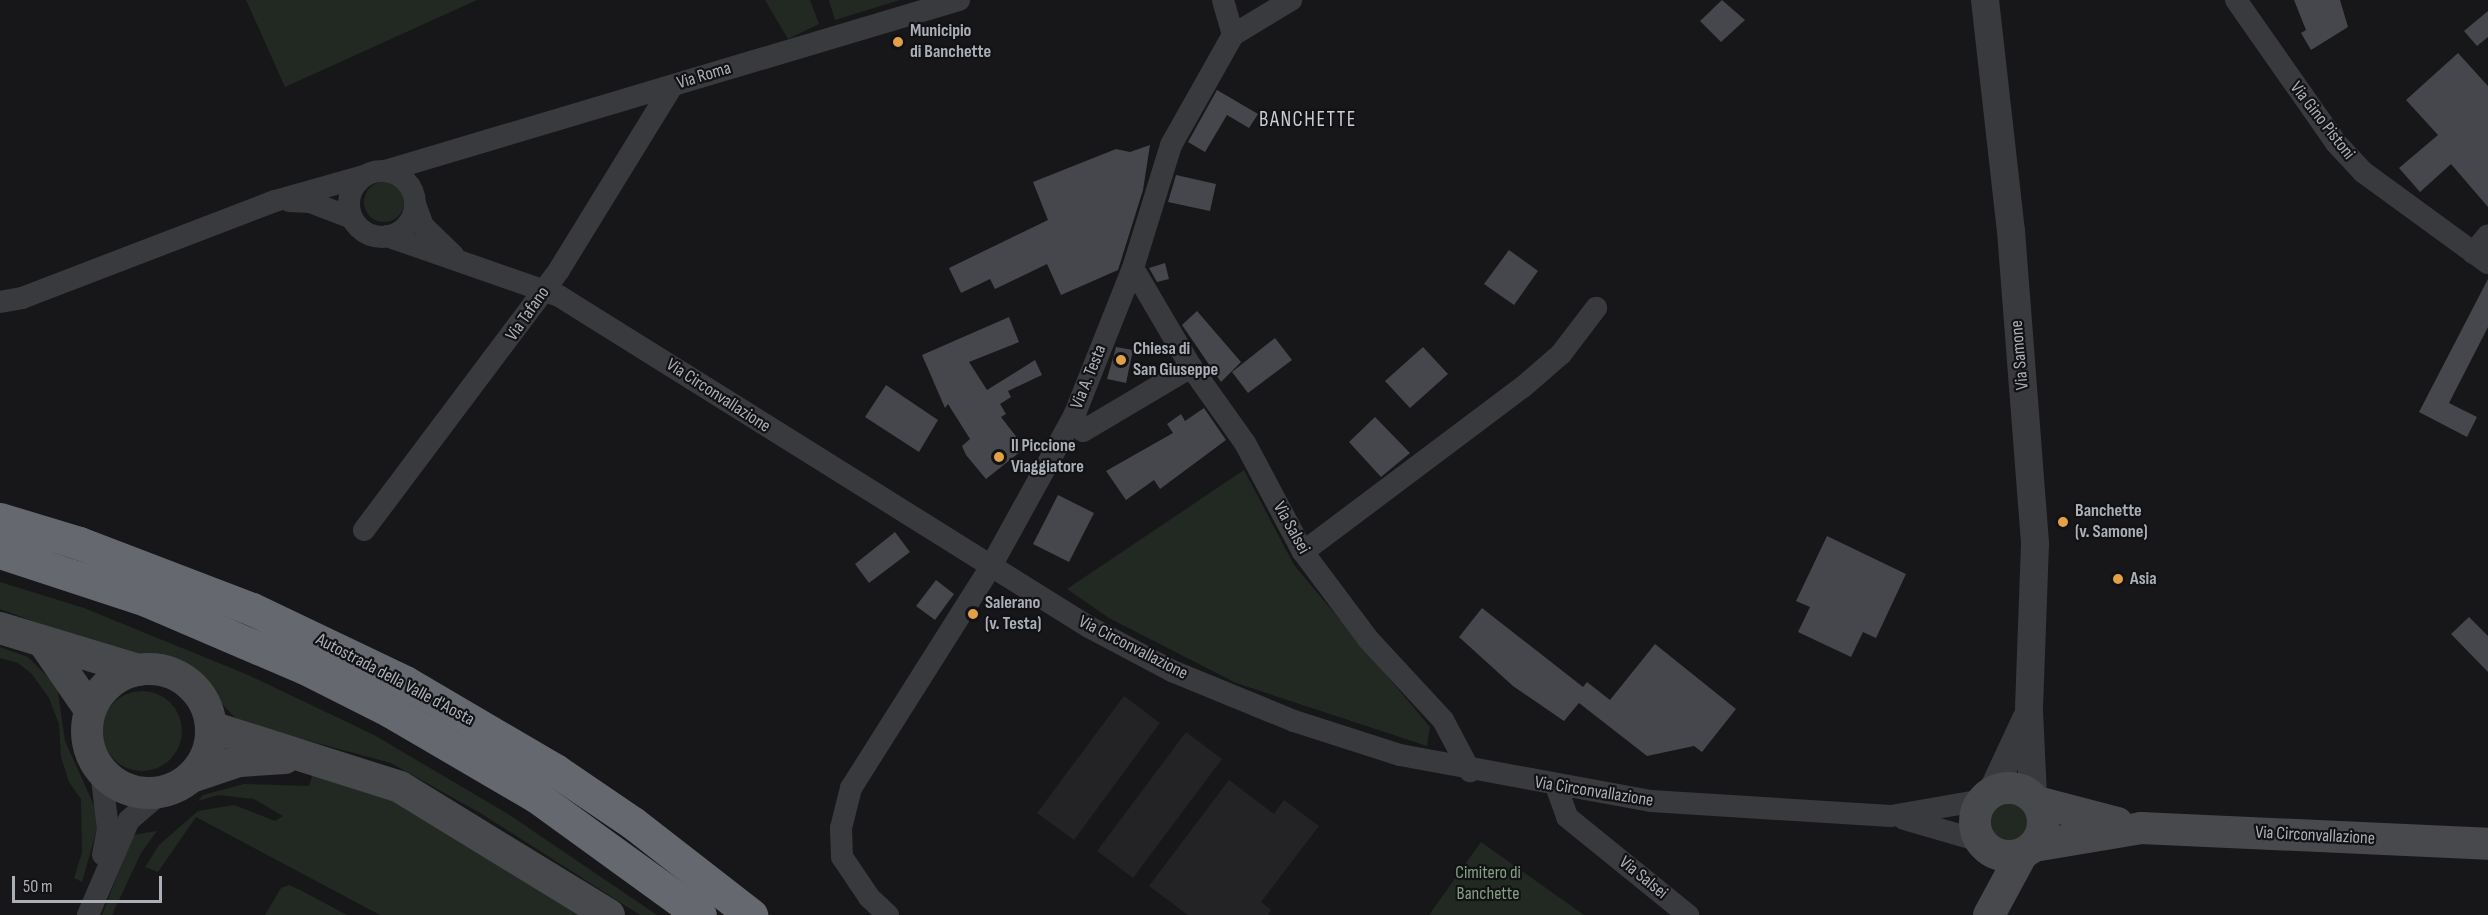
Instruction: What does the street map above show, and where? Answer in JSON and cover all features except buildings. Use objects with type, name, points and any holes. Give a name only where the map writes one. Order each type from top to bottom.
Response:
[{"type":"highway","name":"Autostrada della Valle d'Aosta","points":[[0,519],[99,550],[242,604],[405,682],[565,777],[633,822],[751,915]]},
{"type":"highway","name":"Autostrada della Valle d'Aosta","points":[[0,552],[146,600],[305,668],[390,711],[537,797],[700,915]]},
{"type":"main road","points":[[0,628],[138,670],[168,672],[193,688],[206,707],[211,727],[208,752],[191,777]]},
{"type":"main road","points":[[44,643],[90,710]]},
{"type":"main road","points":[[138,670],[110,684],[90,710],[87,738],[101,771],[123,787],[162,792],[191,777],[239,761],[301,758]]},
{"type":"main road","points":[[211,727],[301,758],[364,772],[400,788],[609,915]]},
{"type":"main road","points":[[1984,915],[1983,845],[1975,820],[1988,796],[2014,788],[2035,800],[2044,819],[1989,915]]},
{"type":"main road","name":"Via Circonvallazione","points":[[2035,800],[2141,828],[2488,844]]},
{"type":"main road","name":"Via Circonvallazione","points":[[2028,850],[2141,828]]},
{"type":"main road","points":[[1983,845],[2009,857],[2028,850]]},
{"type":"street","name":"Via Roma","points":[[0,303],[22,298],[275,201],[375,174],[448,150],[959,0]]},
{"type":"street","points":[[1223,0],[1233,35],[1291,0]]},
{"type":"street","name":"Via Samone","points":[[1985,0],[2011,231],[2035,544],[2029,711],[2035,800]]},
{"type":"street","name":"Via Gino Pistoni","points":[[2236,0],[2336,143],[2363,172],[2481,258]]},
{"type":"street","name":"Via A. Testa","points":[[888,915],[869,897],[842,856],[841,828],[850,788],[990,568],[1074,416],[1133,268],[1171,145],[1233,35]]},
{"type":"street","name":"Via Tafano","points":[[364,530],[544,291],[672,86]]},
{"type":"street","points":[[275,201],[310,202],[352,218],[366,233],[387,236],[407,225],[413,196],[448,150]]},
{"type":"street","points":[[352,218],[349,199],[375,174],[413,196]]},
{"type":"street","name":"Via Circonvallazione","points":[[413,196],[423,226],[456,258]]},
{"type":"street","points":[[2481,258],[2488,235]]},
{"type":"street","name":"Via Circonvallazione","points":[[387,236],[456,258],[544,291],[615,330],[990,568],[1172,670],[1294,721],[1400,755],[1470,771],[1556,786],[1737,810],[1891,816],[1988,796]]},
{"type":"street","name":"Via Salsei","points":[[1133,268],[1191,367],[1245,443],[1303,552],[1368,639],[1443,720],[1470,771]]},
{"type":"street","points":[[1303,552],[1523,387],[1560,354],[1596,308]]},
{"type":"street","points":[[1074,416],[1083,431],[1191,367]]},
{"type":"street","name":"Via Samone","points":[[1988,796],[2029,711]]},
{"type":"street","points":[[99,882],[108,829],[101,771]]},
{"type":"street","name":"Via Salsei","points":[[1556,786],[1567,817],[1688,915]]},
{"type":"street","points":[[88,915],[99,882],[129,820],[162,792]]},
{"type":"street","name":"Via Circonvallazione","points":[[1891,816],[1983,845]]},
{"type":"shaded area","points":[[1124,696],[1160,723],[1074,840],[1037,813]]},
{"type":"shaded area","points":[[1186,732],[1222,759],[1133,878],[1097,851]]},
{"type":"shaded area","points":[[1229,780],[1274,814],[1284,800],[1319,826],[1261,902],[1271,910],[1268,915],[1188,915],[1149,886]]},
{"type":"green space","points":[[246,0],[477,0],[285,87]]},
{"type":"green space","points":[[765,0],[810,0],[819,24],[788,39]]},
{"type":"green space","points":[[829,0],[900,0],[835,20]]},
{"type":"green space","points":[[384,182],[392,183],[398,188],[403,194],[403,210],[398,216],[392,221],[384,222],[376,221],[370,216],[365,210],[364,202],[365,194],[370,188],[376,183]]},
{"type":"green space","points":[[1244,470],[1294,565],[1430,727],[1427,746],[1236,683],[1109,618],[1067,589]]},
{"type":"green space","points":[[0,582],[84,608],[248,675],[374,735],[508,814],[657,915],[640,915],[482,814],[391,763],[239,722],[194,674],[173,661],[124,655],[0,609]]},
{"type":"green space","points":[[0,647],[28,657],[57,686],[65,741],[97,812],[97,829],[82,882],[74,878],[82,852],[81,799],[69,782],[61,757],[59,724],[49,698],[32,674],[18,663],[0,658]]},
{"type":"green space","points":[[142,691],[157,694],[170,703],[179,716],[182,731],[179,746],[170,759],[157,768],[142,771],[127,768],[114,759],[105,746],[102,731],[105,716],[114,703],[127,694]]},
{"type":"green space","points":[[314,770],[396,800],[583,915],[380,915],[196,817],[158,872],[145,867],[159,845],[198,811],[234,805],[275,821],[283,816],[254,799],[218,795],[198,801],[203,795],[244,784],[309,786]]},
{"type":"green space","points":[[2010,804],[2023,810],[2029,823],[2023,836],[2010,842],[1997,836],[1991,823],[1997,810]]},
{"type":"green space","points":[[157,831],[141,853],[112,915],[102,915],[133,835]]},
{"type":"green space","name":"Cimitero di Banchette","points":[[1481,842],[1584,915],[1429,915]]},
{"type":"green space","points":[[289,885],[347,915],[265,915],[281,888]]},
{"type":"place","name":"Municipio di Banchette","points":[[898,42]]},
{"type":"place","name":"Chiesa di San Giuseppe","points":[[1121,360]]},
{"type":"place","name":"Il Piccione Viaggiatore","points":[[999,457]]},
{"type":"place","name":"Banchette (v. Samone)","points":[[2063,522]]},
{"type":"place","name":"Asia","points":[[2118,579]]},
{"type":"place","name":"Salerano (v. Testa)","points":[[973,614]]},
{"type":"district","name":"BANCHETTE","points":[[1308,120]]}]
